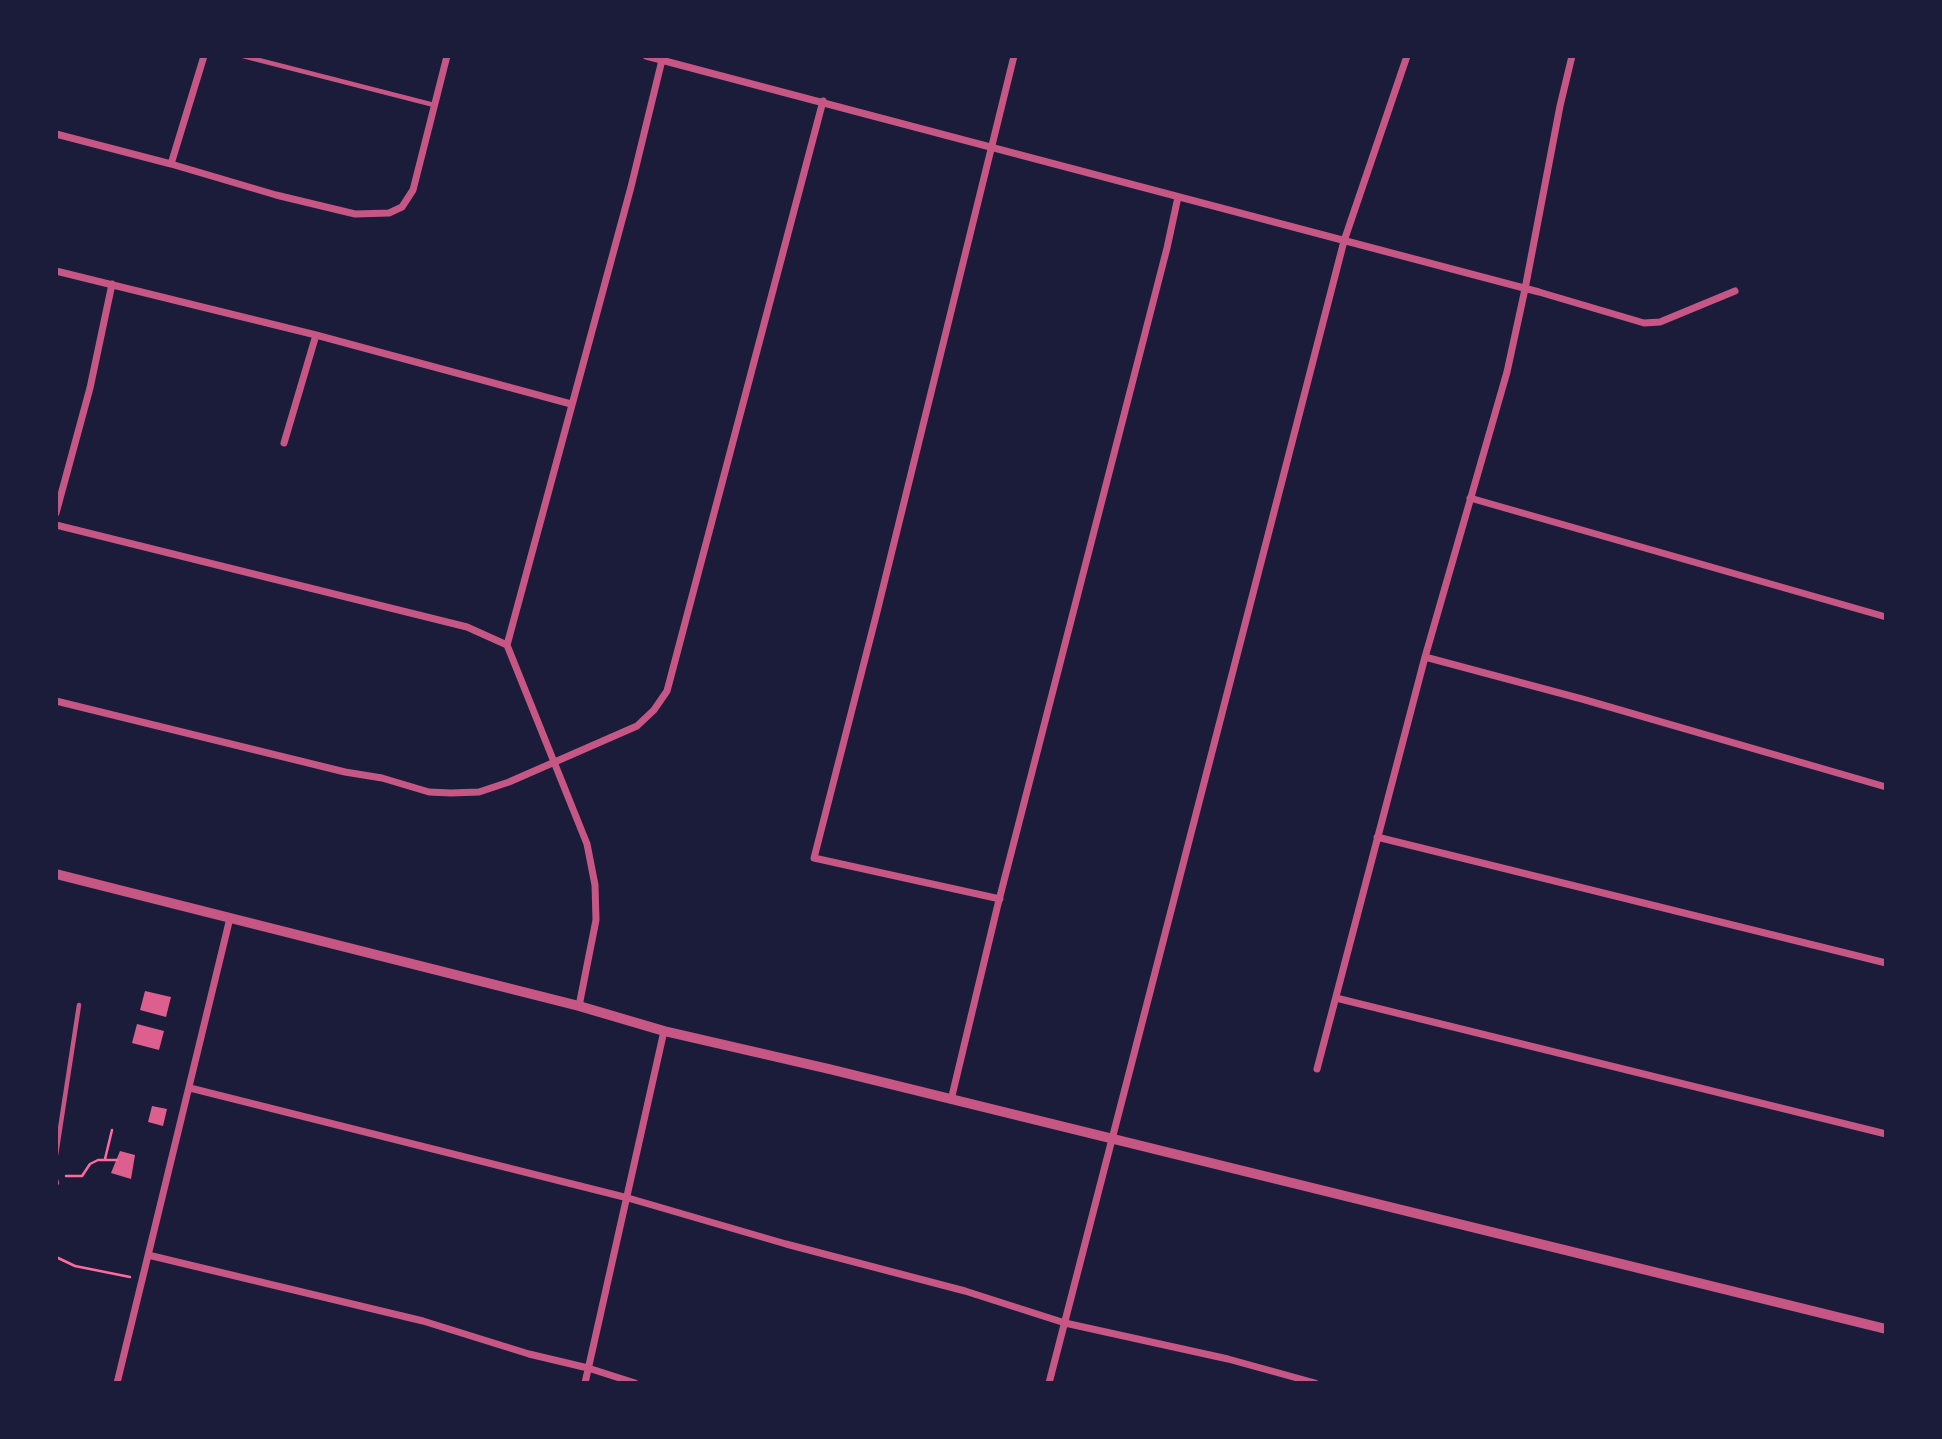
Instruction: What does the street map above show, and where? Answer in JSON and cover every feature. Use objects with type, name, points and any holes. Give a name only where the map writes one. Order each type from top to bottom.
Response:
[{"type":"street","points":[[171,164],[204,56]]},
{"type":"street","points":[[56,134],[355,214],[395,212],[414,190],[447,56]]},
{"type":"street","points":[[646,56],[823,101],[1644,323],[1660,322],[1735,291]]},
{"type":"street","points":[[1000,899],[814,858],[1014,56]]},
{"type":"street","points":[[1049,1383],[1344,241],[1407,56]]},
{"type":"street","points":[[1317,1069],[1425,657],[1507,372],[1572,56]]},
{"type":"street","points":[[579,1006],[596,920],[595,885],[587,844],[507,645],[631,187],[662,60]]},
{"type":"street","points":[[56,701],[332,769],[382,778],[429,792],[479,792],[509,782],[637,726],[654,710],[667,691],[823,101]]},
{"type":"street","points":[[951,1100],[1178,197]]},
{"type":"street","points":[[56,271],[317,335],[571,404]]},
{"type":"street","points":[[56,513],[90,388],[111,284]]},
{"type":"street","points":[[284,443],[317,335]]},
{"type":"street","points":[[1471,498],[1886,617]]},
{"type":"street","points":[[56,525],[467,627],[507,645]]},
{"type":"street","points":[[1425,657],[1582,699],[1886,787]]},
{"type":"street","points":[[1377,837],[1886,963]]},
{"type":"street","points":[[56,874],[579,1006],[663,1031],[829,1069],[1886,1329]]},
{"type":"street","points":[[117,1383],[230,918]]},
{"type":"street","points":[[1336,998],[1886,1134]]},
{"type":"street","points":[[585,1383],[663,1031]]},
{"type":"street","points":[[190,1088],[628,1198],[786,1244],[941,1284],[1065,1323],[1228,1359],[1315,1383]]},
{"type":"street","points":[[148,1255],[423,1321],[529,1354],[589,1367],[635,1383]]},
{"type":"lane","points":[[243,56],[434,106]]},
{"type":"lane","points":[[56,1155],[79,1005]]},
{"type":"path","points":[[105,1159],[112,1130]]},
{"type":"path","points":[[56,1179],[82,1176],[90,1164],[105,1159],[117,1160]]},
{"type":"path","points":[[56,1257],[75,1266],[129,1277],[144,1273]]},
{"type":"building","points":[[145,991],[171,997],[166,1017],[140,1010]]},
{"type":"building","points":[[137,1024],[164,1031],[159,1050],[132,1043]]},
{"type":"building","points":[[152,1106],[167,1109],[163,1126],[148,1122]]},
{"type":"building","points":[[120,1151],[135,1155],[131,1179],[111,1173]]}]
